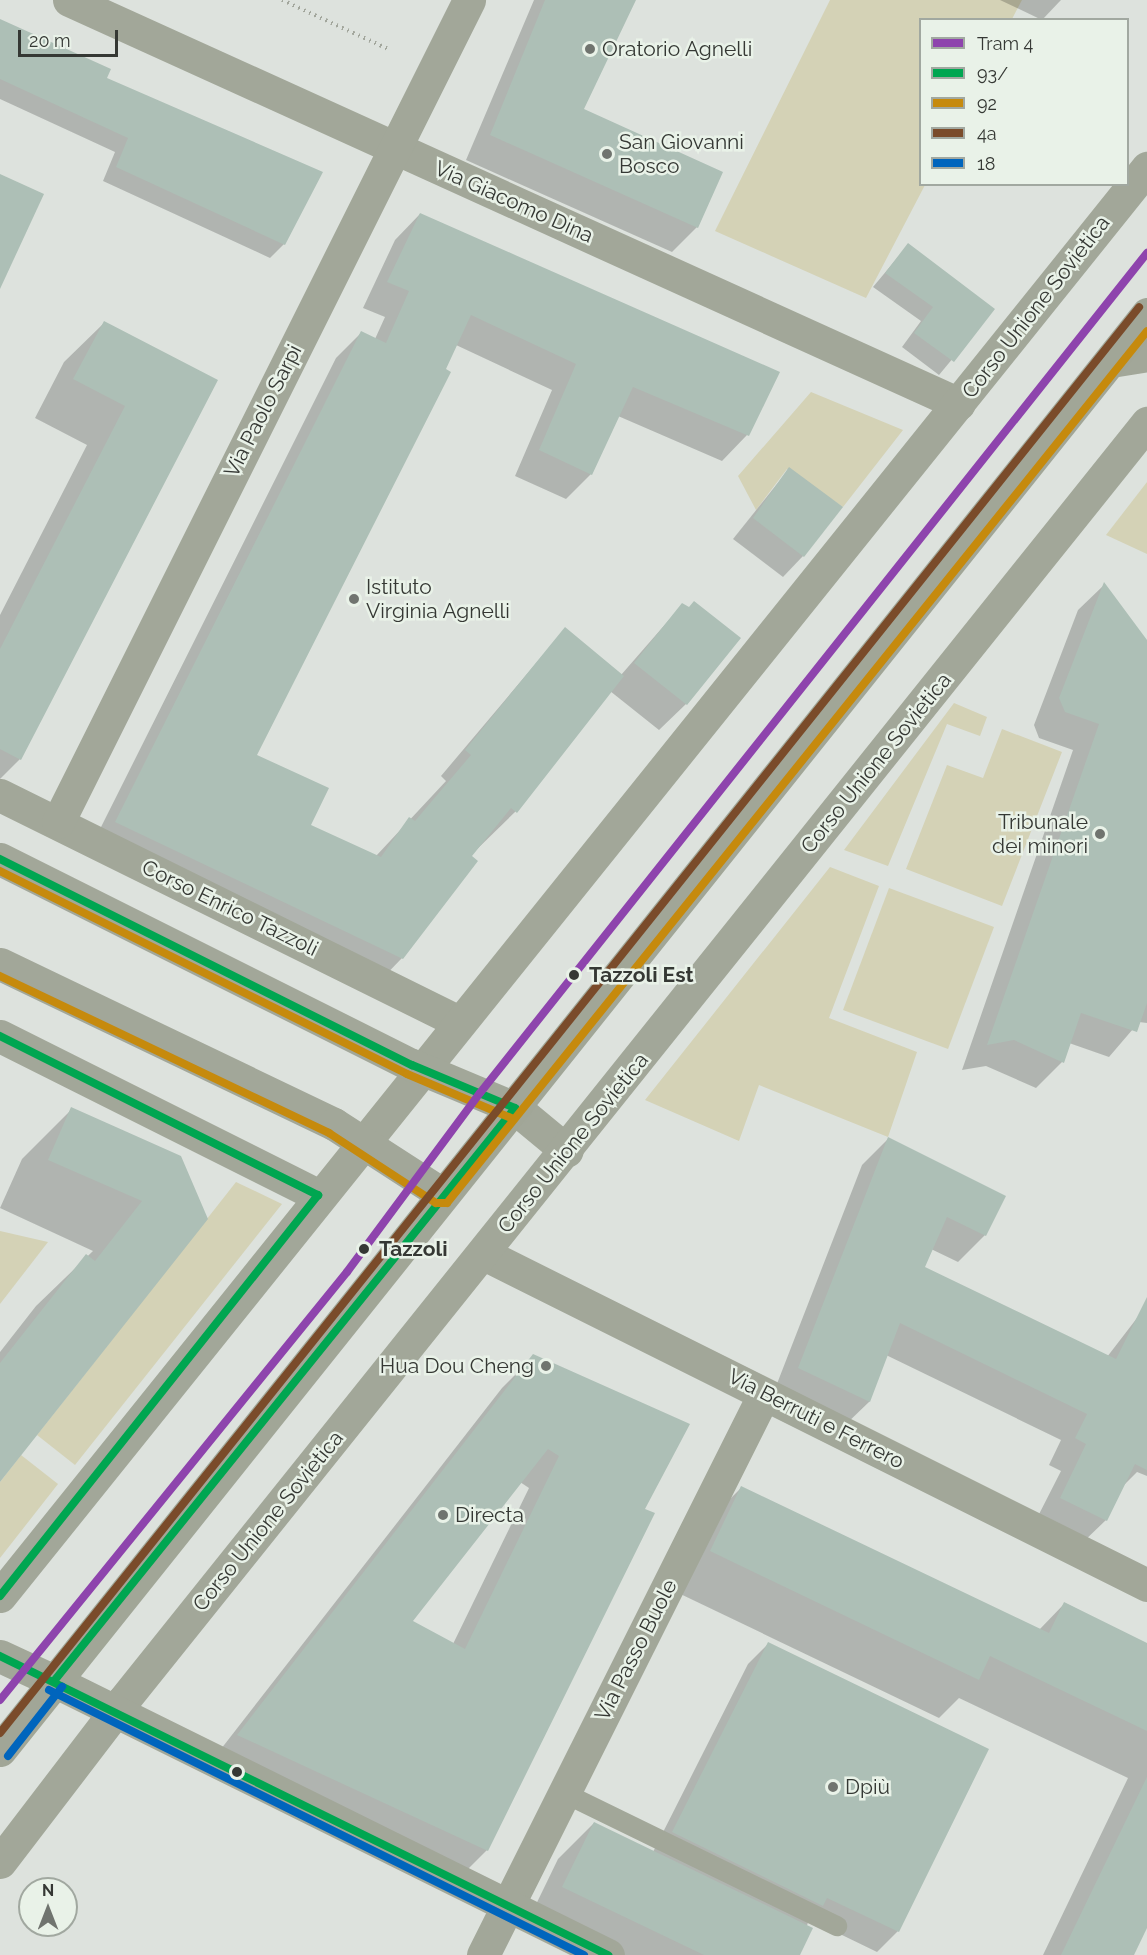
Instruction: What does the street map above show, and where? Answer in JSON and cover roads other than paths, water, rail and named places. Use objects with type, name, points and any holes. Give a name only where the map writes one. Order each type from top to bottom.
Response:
[{"type":"main road","points":[[0,1750],[1147,314]]},
{"type":"street","name":"Via Giacomo Dina","points":[[69,0],[959,404]]},
{"type":"street","name":"Via Paolo Sarpi","points":[[58,822],[469,0]]},
{"type":"street","name":"Corso Unione Sovietica","points":[[0,1596],[420,1068],[959,404],[1147,168]]},
{"type":"street","points":[[1111,361],[1147,355]]},
{"type":"street","name":"Corso Unione Sovietica","points":[[0,1862],[114,1712],[567,1151],[1147,423]]},
{"type":"street","name":"Corso Enrico Tazzoli","points":[[0,795],[459,1022]]},
{"type":"street","points":[[0,859],[420,1068],[514,1108],[567,1151]]},
{"type":"street","points":[[0,964],[361,1142],[442,1194]]},
{"type":"street","points":[[0,1036],[318,1195]]},
{"type":"street","name":"Via Berruti e Ferrero","points":[[484,1254],[1147,1585]]},
{"type":"street","name":"Via Passo Buole","points":[[483,1955],[764,1394]]},
{"type":"street","points":[[0,1656],[608,1955]]},
{"type":"lane","points":[[564,1793],[837,1926]]},
{"type":"tram line","name":"4","points":[[0,1700],[347,1272],[480,1093],[1147,253]]},
{"type":"place","name":"Oratorio Agnelli","points":[[590,49]]},
{"type":"place","name":"San Giovanni Bosco","points":[[607,154]]},
{"type":"place","name":"Istituto Virginia Agnelli","points":[[354,599]]},
{"type":"place","name":"Tribunale dei minori","points":[[1100,834]]},
{"type":"place","name":"Tazzoli Est","points":[[574,975]]},
{"type":"place","name":"Tazzoli","points":[[364,1249]]},
{"type":"place","name":"Hua Dou Cheng","points":[[546,1366]]},
{"type":"place","name":"Directa","points":[[443,1515]]},
{"type":"place","name":"Dpiù","points":[[833,1787]]}]
